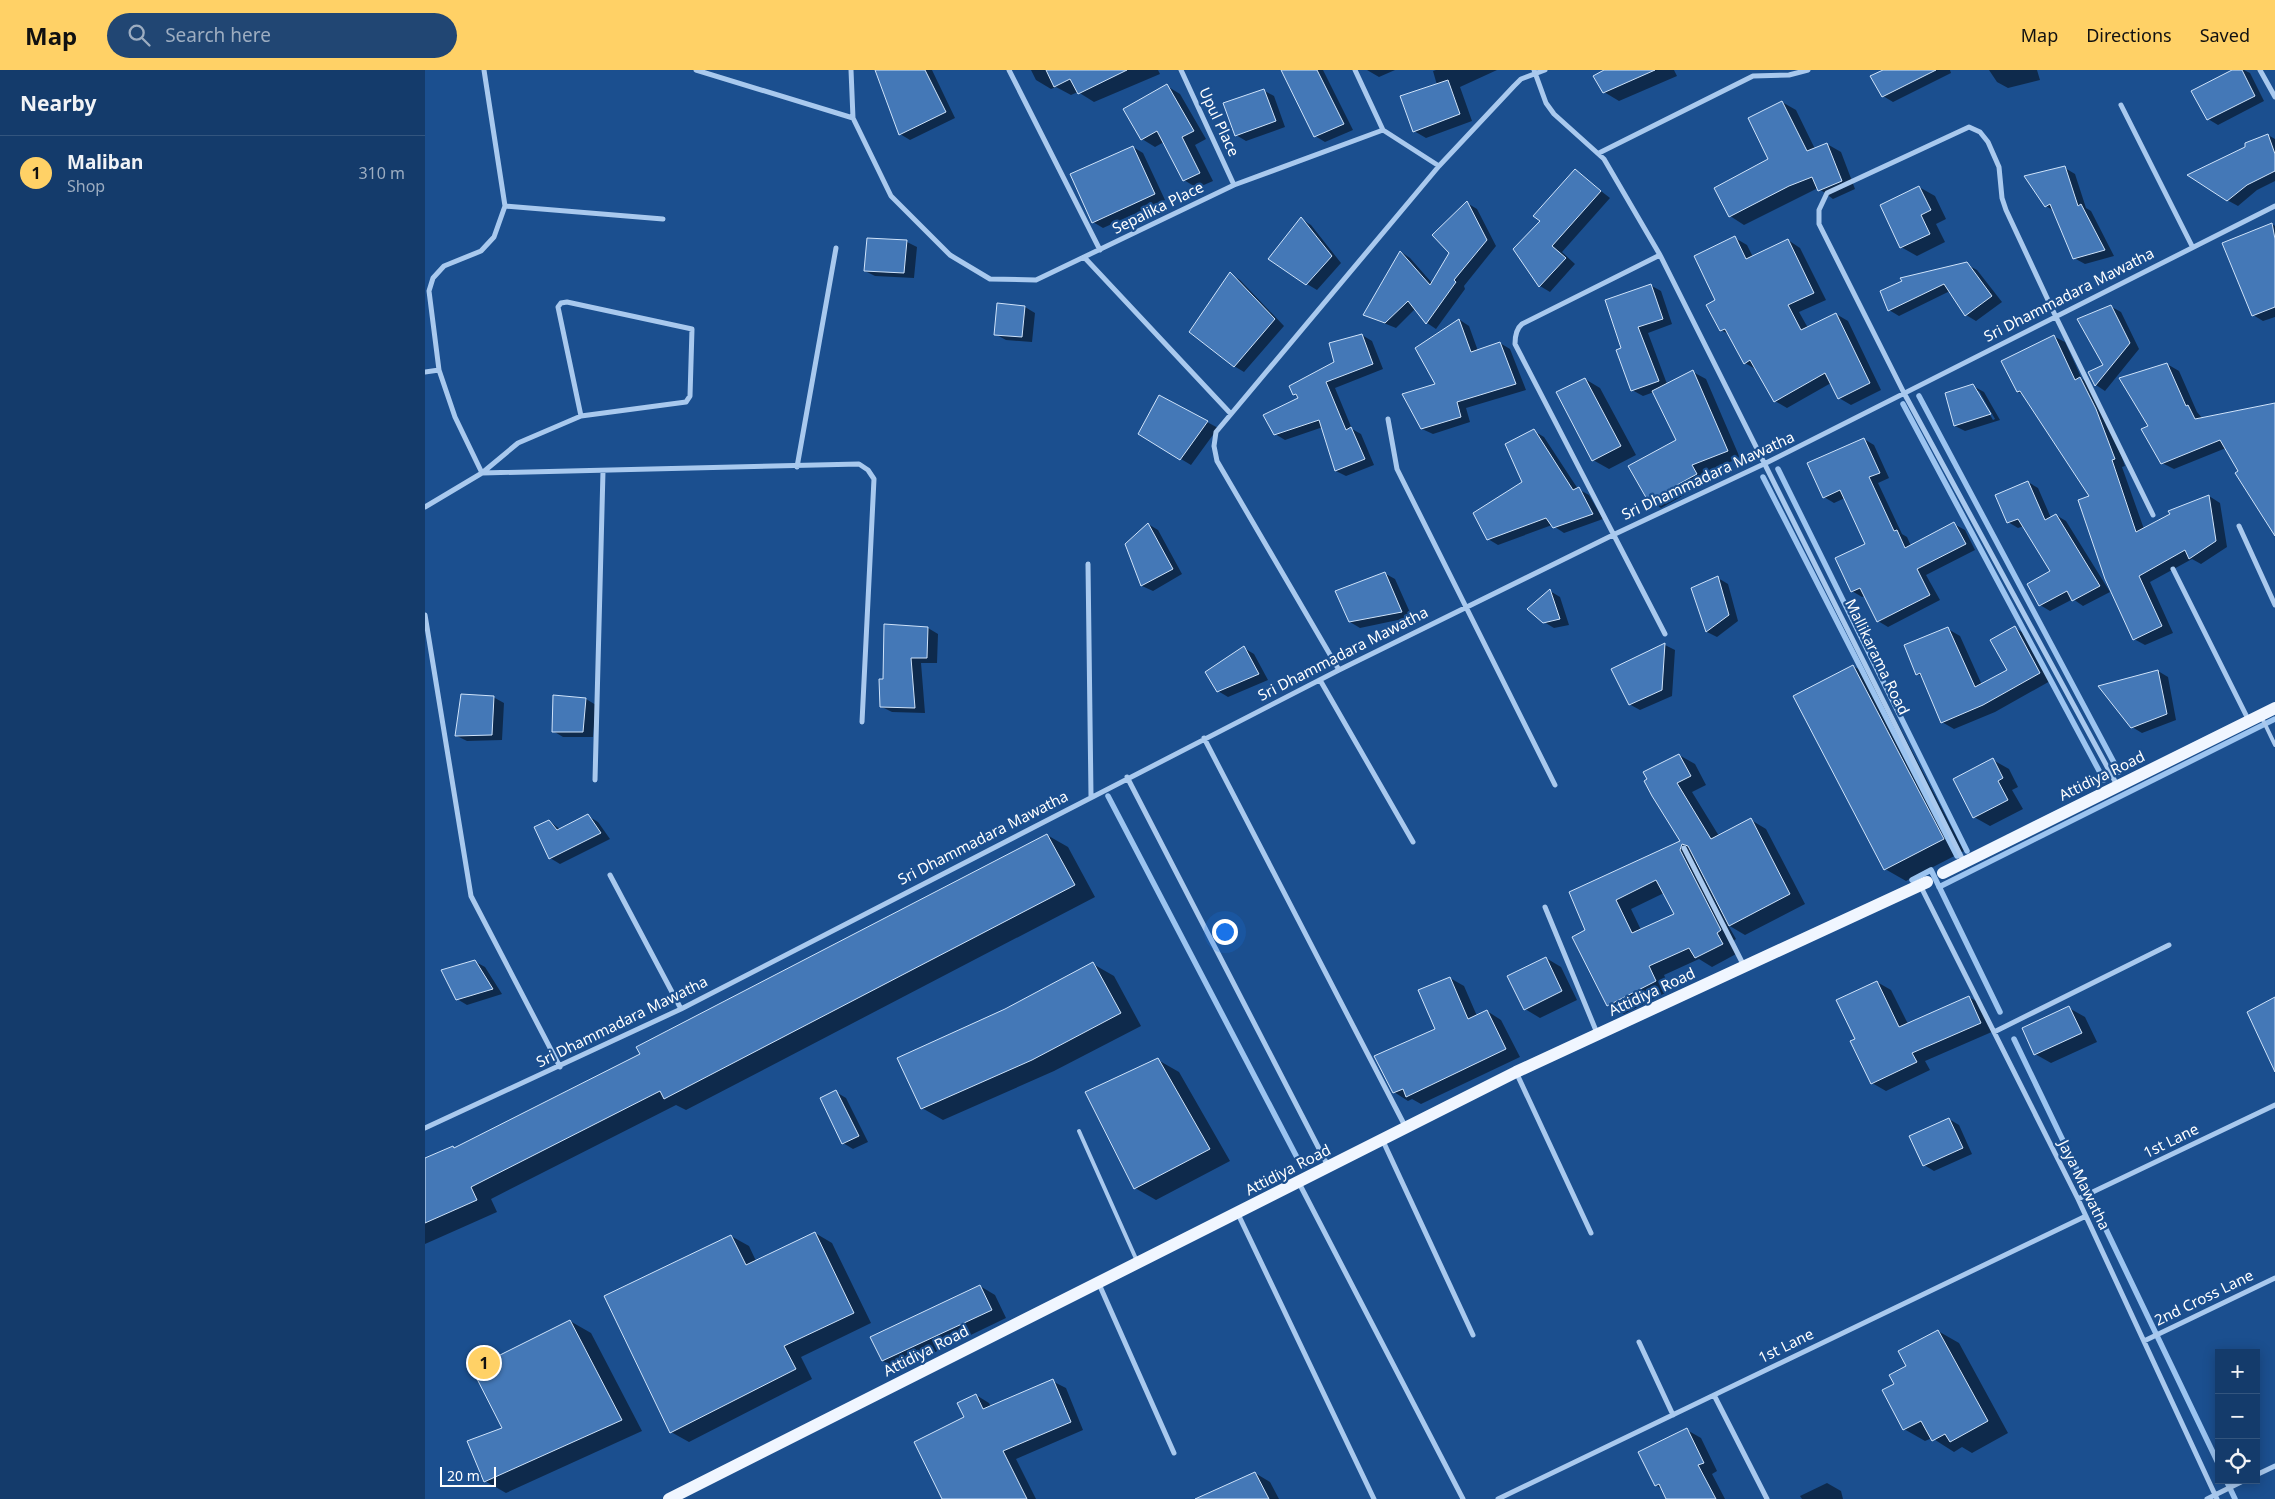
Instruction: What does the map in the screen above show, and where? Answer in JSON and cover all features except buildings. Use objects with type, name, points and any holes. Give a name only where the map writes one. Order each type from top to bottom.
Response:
[{"type":"main road","name":"Attidiya Road","points":[[1943,873],[2275,708]]},
{"type":"main road","name":"Attidiya Road","points":[[669,1499],[1238,1214],[1516,1072],[1923,884]]},
{"type":"street","points":[[482,473],[455,417],[439,370],[429,291],[433,278],[444,266],[481,250],[494,237],[501,223],[505,206],[484,70]]},
{"type":"street","points":[[696,70],[853,118],[851,70]]},
{"type":"street","points":[[1009,70],[1100,250]]},
{"type":"street","name":"Upul Place","points":[[1181,70],[1234,185]]},
{"type":"street","points":[[1355,70],[1383,130],[1439,166]]},
{"type":"street","points":[[1339,670],[1217,461],[1214,446],[1216,432],[1439,166],[1513,86],[1535,72],[1545,70]]},
{"type":"street","points":[[1599,153],[1753,76],[1789,75],[1808,70]]},
{"type":"street","points":[[2261,70],[2275,97]]},
{"type":"street","name":"Mallikarama Road","points":[[1535,72],[1540,91],[1553,114],[1599,153],[1661,255],[1964,862]]},
{"type":"street","points":[[2121,105],[2192,246]]},
{"type":"street","name":"Sepalika Place","points":[[853,118],[891,196],[950,255],[990,279],[1027,280],[1036,280],[1234,185],[1383,130]]},
{"type":"street","points":[[2117,786],[1904,393],[1819,224],[1819,210],[1827,193],[1969,127],[1974,128],[1988,142],[1999,167],[2002,198],[2006,210],[2153,515]]},
{"type":"street","points":[[505,206],[663,219]]},
{"type":"street","name":"Sri Dhammadara Mawatha","points":[[425,1128],[560,1067],[681,1009],[1204,738],[1615,534],[1766,463],[2055,315],[2275,206]]},
{"type":"street","points":[[797,467],[836,248]]},
{"type":"street","points":[[1661,255],[1522,324],[1518,327],[1515,344],[1615,534],[1665,634]]},
{"type":"street","points":[[1084,257],[1231,414]]},
{"type":"street","points":[[425,506],[482,473],[517,443],[581,416],[686,402],[690,396],[692,329],[567,302],[561,303],[558,307],[581,416]]},
{"type":"street","points":[[425,372],[439,370]]},
{"type":"street","points":[[1388,419],[1397,469],[1555,785]]},
{"type":"street","points":[[482,473],[797,467],[859,464],[868,470],[874,478],[862,722]]},
{"type":"street","points":[[595,780],[603,470]]},
{"type":"street","points":[[2239,526],[2275,605]]},
{"type":"street","points":[[1088,564],[1091,796]]},
{"type":"street","points":[[2173,569],[2249,721]]},
{"type":"street","points":[[425,615],[471,896],[560,1067]]},
{"type":"street","points":[[1320,680],[1413,842]]},
{"type":"street","points":[[1204,738],[1406,1127]]},
{"type":"street","points":[[1127,777],[1329,1167]]},
{"type":"street","points":[[1684,848],[1744,966]]},
{"type":"street","points":[[610,875],[681,1009]]},
{"type":"street","name":"Jaya Mawatha","points":[[1923,884],[1994,1032],[2078,1199],[2216,1497]]},
{"type":"street","points":[[1545,907],[1598,1035]]},
{"type":"street","points":[[1994,1032],[2169,945]]},
{"type":"street","points":[[1516,1072],[1591,1233]]},
{"type":"street","name":"1st Lane","points":[[2078,1199],[2275,1105]]},
{"type":"street","points":[[1383,1140],[1473,1336]]},
{"type":"street","points":[[1299,1183],[1463,1499]]},
{"type":"street","points":[[1238,1214],[1374,1499]]},
{"type":"street","name":"1st Lane","points":[[1498,1499],[2086,1216]]},
{"type":"street","name":"2nd Cross Lane","points":[[2144,1341],[2275,1278]]},
{"type":"street","points":[[1098,1283],[1174,1453]]},
{"type":"street","points":[[1639,1342],[1673,1415]]},
{"type":"street","points":[[1715,1395],[1767,1499]]},
{"type":"street","points":[[2260,1473],[2275,1466]]},
{"type":"street","points":[[2207,1499],[2216,1497],[2238,1484]]},
{"type":"lane","points":[[2261,715],[2275,746]]},
{"type":"lane","points":[[1079,1131],[1138,1263]]},
{"type":"waterway","points":[[1919,396],[2119,772]]},
{"type":"waterway","points":[[1903,404],[2104,780]]},
{"type":"waterway","points":[[1778,469],[1967,851]]},
{"type":"waterway","points":[[1763,477],[1957,856]]},
{"type":"waterway","points":[[1939,887],[2275,719]]},
{"type":"waterway","points":[[1108,796],[1302,1167]]},
{"type":"waterway","points":[[1912,880],[1931,870],[2000,1012]]},
{"type":"waterway","points":[[2014,1039],[2082,1180]]},
{"type":"waterway","points":[[2089,1194],[2215,1457]]},
{"type":"waterway","points":[[2228,1484],[2235,1499]]},
{"type":"place","name":"Maliban","points":[[484,1363]]}]
